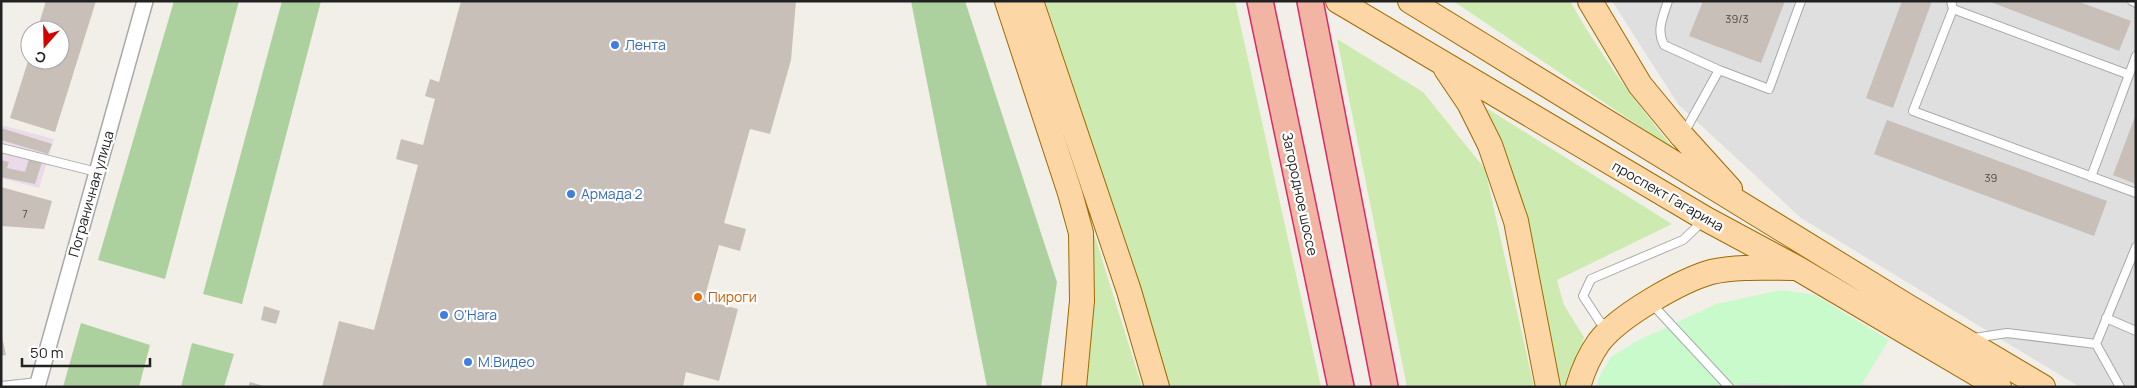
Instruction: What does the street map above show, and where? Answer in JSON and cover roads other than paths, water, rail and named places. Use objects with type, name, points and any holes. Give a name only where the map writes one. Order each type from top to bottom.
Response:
[{"type":"highway","name":"Загородное шоссе","points":[[1260,1],[1341,387]]},
{"type":"highway","points":[[1310,1],[1385,387]]},
{"type":"main road","points":[[1007,1],[1070,193],[1081,233],[1082,301],[1074,387]]},
{"type":"main road","points":[[1031,1],[1129,291],[1158,387]]},
{"type":"main road","name":"проспект Гагарина","points":[[1410,1],[1963,340],[2043,387]]},
{"type":"main road","points":[[1590,1],[1640,85],[1682,136],[1750,210]]},
{"type":"main road","name":"проспект Гагарина","points":[[1342,4],[1706,219],[1797,268],[1999,387]]},
{"type":"main road","points":[[1442,64],[1469,103],[1490,145],[1516,221],[1548,387]]},
{"type":"main road","points":[[1578,387],[1585,364],[1600,341],[1613,328],[1650,302],[1679,285],[1712,272],[1737,269],[1797,268]]},
{"type":"street","name":"Пограничная улица","points":[[37,385],[145,1]]},
{"type":"lane","points":[[1668,1],[1659,36],[1664,45],[1719,70],[1769,89],[1801,1]]},
{"type":"lane","points":[[2132,1],[2136,3]]},
{"type":"lane","points":[[2128,74],[1952,5],[1913,111],[2136,192]]},
{"type":"lane","points":[[2091,177],[2136,56]]},
{"type":"lane","points":[[1682,136],[1719,70]]},
{"type":"lane","points":[[1,148],[97,172]]},
{"type":"lane","points":[[1613,328],[1600,322],[1583,296],[1591,279],[1683,240],[1706,219]]},
{"type":"lane","points":[[2096,344],[2136,247]]},
{"type":"lane","points":[[1650,302],[1729,387]]},
{"type":"lane","points":[[2106,318],[2136,331]]},
{"type":"lane","points":[[1963,340],[2007,333],[2096,344]]},
{"type":"lane","points":[[2096,344],[2120,387]]},
{"type":"lane","points":[[1,386],[37,385]]},
{"type":"place","name":"Лента","points":[[615,45]]},
{"type":"place","name":"Армада 2","points":[[571,194]]},
{"type":"place","name":"Пироги","points":[[698,297]]},
{"type":"place","name":"O'Hara","points":[[444,315]]},
{"type":"place","name":"М.Видео","points":[[468,362]]}]
